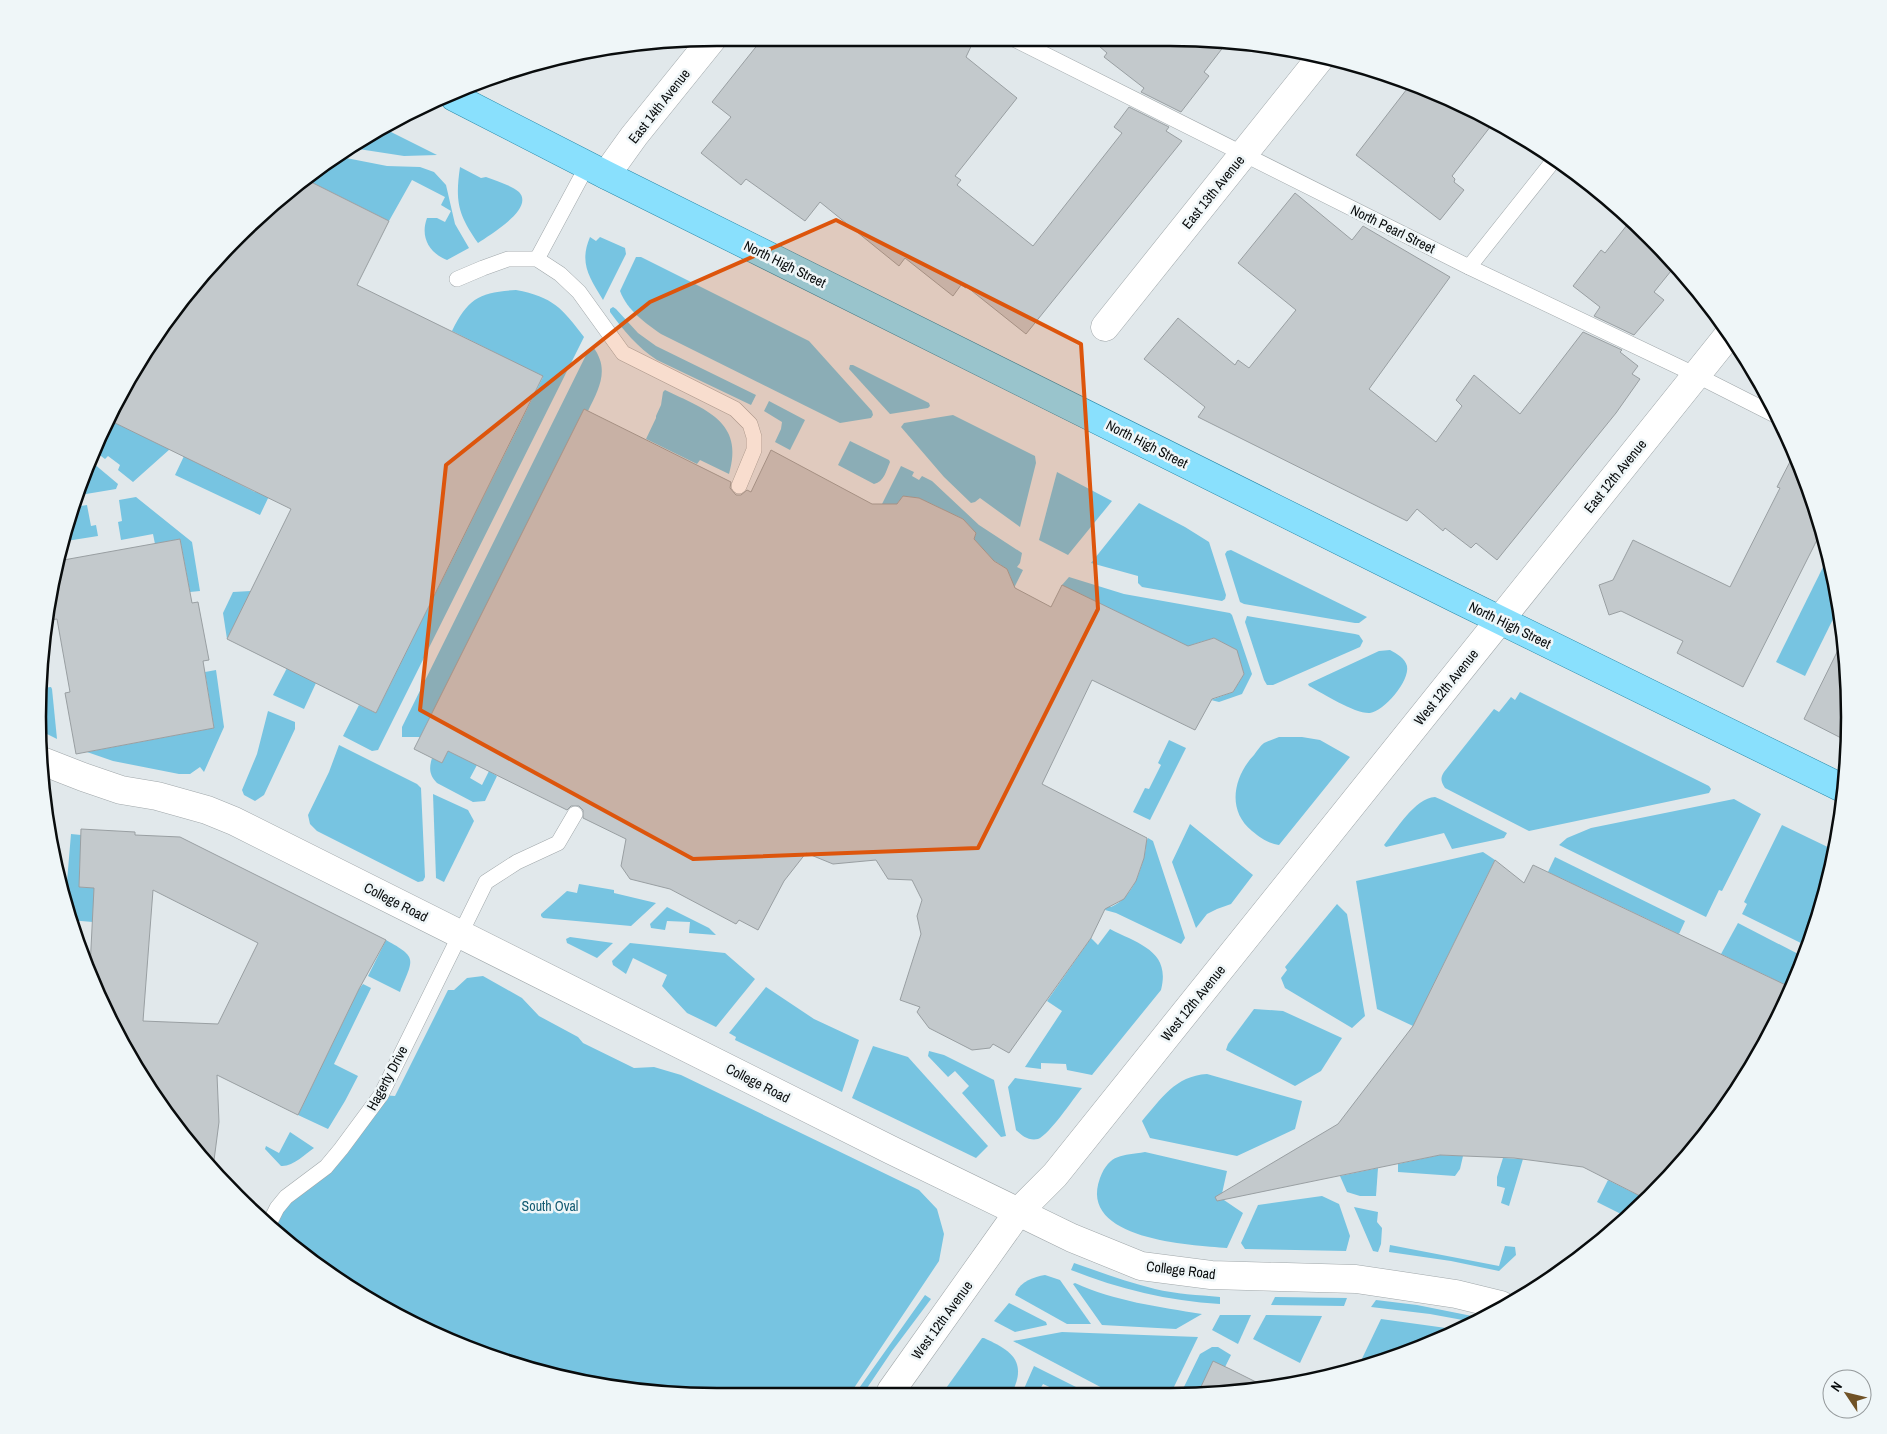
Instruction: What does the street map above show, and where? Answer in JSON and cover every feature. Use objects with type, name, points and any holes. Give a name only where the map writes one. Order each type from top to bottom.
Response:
[{"type":"main road","name":"North High Street","points":[[457,98],[596,170],[1837,785]]},
{"type":"street","name":"East 14th Avenue","points":[[596,170],[634,136],[706,46]]},
{"type":"street","name":"East 13th Avenue","points":[[1105,327],[1316,62]]},
{"type":"street","name":"East 12th Avenue","points":[[1501,620],[1725,339]]},
{"type":"street","name":"West 12th Avenue","points":[[893,1388],[1019,1211],[1055,1175],[1501,620]]},
{"type":"street","name":"College Road","points":[[48,763],[121,790],[157,796],[208,810],[314,860],[892,1150],[1072,1238],[1141,1266],[1211,1275],[1356,1278],[1456,1294],[1495,1304]]},
{"type":"lane","name":"North Pearl Street","points":[[1039,46],[1243,154],[1470,266],[1696,374],[1767,411]]},
{"type":"lane","points":[[1470,266],[1550,165]]},
{"type":"lane","points":[[536,259],[596,170]]},
{"type":"lane","points":[[457,279],[508,260],[536,259],[560,274],[579,292],[626,355],[735,409],[750,424],[754,437],[754,450],[739,486]]},
{"type":"lane","name":"Hagerty Drive","points":[[272,1218],[286,1197],[326,1167],[342,1149],[381,1095],[486,882],[517,862],[558,843],[575,814]]},
{"type":"highlighted area","points":[[836,220],[1081,344],[1098,609],[978,848],[693,859],[420,710],[446,465],[650,302]]},
{"type":"green space","points":[[390,132],[437,155],[404,156],[360,149]]},
{"type":"green space","points":[[346,158],[387,166],[420,167],[434,172],[446,185],[455,224],[469,248],[447,260],[431,249],[425,232],[427,218],[437,218],[445,222],[451,211],[441,205],[445,197],[412,180],[389,221],[312,183]]},
{"type":"green space","points":[[460,167],[481,178],[486,177],[512,187],[519,192],[522,199],[521,206],[509,221],[478,243],[466,224],[458,199]]},
{"type":"green space","points":[[590,237],[596,241],[600,237],[625,248],[626,254],[603,300],[587,270],[585,255]]},
{"type":"green space","points":[[636,257],[641,257],[809,341],[872,411],[873,415],[871,418],[840,423],[661,334],[632,310],[620,291]]},
{"type":"green space","points":[[516,290],[539,296],[556,305],[584,337],[378,750],[372,751],[343,736],[359,705],[376,713],[543,377],[452,331],[464,311],[476,299],[484,295]]},
{"type":"green space","points":[[613,307],[638,333],[656,346],[756,395],[751,405],[657,360],[643,350],[615,319],[610,312],[610,309]]},
{"type":"green space","points":[[593,347],[601,363],[602,371],[599,387],[592,403],[588,411],[584,409],[420,737],[402,737],[402,727],[589,349]]},
{"type":"green space","points":[[850,365],[929,403],[930,406],[928,408],[890,414],[849,369]]},
{"type":"green space","points":[[665,390],[707,411],[718,419],[726,429],[731,441],[732,456],[729,474],[700,460],[697,464],[646,439],[656,418]]},
{"type":"green space","points":[[769,401],[805,420],[790,450],[775,442],[782,422],[764,411]]},
{"type":"green space","points":[[953,415],[1035,456],[1036,463],[1020,527],[980,498],[971,503],[944,477],[901,427],[904,423]]},
{"type":"green space","points":[[114,422],[170,449],[133,482],[118,470],[120,465],[108,456],[105,459],[99,455]]},
{"type":"green space","points":[[850,441],[889,460],[886,472],[880,481],[874,484],[838,465]]},
{"type":"green space","points":[[184,456],[255,492],[271,492],[260,515],[175,475]]},
{"type":"green space","points":[[95,465],[118,484],[116,489],[84,494]]},
{"type":"green space","points":[[901,466],[914,472],[912,476],[919,480],[922,476],[932,481],[979,525],[1022,553],[1017,567],[1023,570],[1014,588],[1008,584],[1011,578],[1007,569],[993,560],[974,539],[976,533],[963,519],[919,498],[903,496],[897,504],[882,504]]},
{"type":"green space","points":[[1057,472],[1112,501],[1068,555],[1039,540]]},
{"type":"green space","points":[[136,497],[192,542],[200,591],[190,592],[180,539],[155,544],[153,534],[121,540],[118,522],[122,521],[119,500]]},
{"type":"green space","points":[[1139,503],[1209,542],[1226,595],[1225,599],[1222,601],[1142,587],[1138,583],[1138,576],[1091,563]]},
{"type":"green space","points":[[87,505],[91,526],[96,525],[98,536],[70,540],[80,506]]},
{"type":"green space","points":[[1231,550],[1367,617],[1359,623],[1355,623],[1244,604],[1240,602],[1225,554]]},
{"type":"green space","points":[[1823,566],[1833,619],[1805,676],[1776,662]]},
{"type":"green space","points":[[1069,577],[1124,594],[1230,613],[1252,674],[1242,694],[1219,702],[1211,700],[1233,692],[1244,674],[1236,650],[1214,638],[1194,644],[1189,652],[1187,646],[1062,585]]},
{"type":"green space","points":[[251,591],[227,639],[223,613],[233,592]]},
{"type":"green space","points":[[1247,616],[1355,634],[1359,635],[1363,641],[1360,647],[1273,685],[1267,685],[1245,622]]},
{"type":"green space","points":[[1390,650],[1404,661],[1407,666],[1407,672],[1395,694],[1376,711],[1370,713],[1348,707],[1308,684],[1379,651]]},
{"type":"green space","points":[[287,668],[316,683],[304,709],[273,695]]},
{"type":"green space","points":[[216,670],[224,727],[204,772],[200,767],[190,774],[179,774],[113,761],[87,752],[214,728],[205,672]]},
{"type":"green space","points":[[47,687],[51,687],[52,689],[57,739],[47,734]]},
{"type":"green space","points":[[1520,692],[1709,786],[1711,789],[1709,793],[1529,831],[1445,788],[1442,780],[1444,772],[1494,709],[1499,712],[1511,697],[1515,700]]},
{"type":"green space","points":[[268,711],[295,722],[295,729],[264,795],[255,801],[244,795],[242,790],[257,754]]},
{"type":"green space","points":[[1279,737],[1302,737],[1320,740],[1350,757],[1279,845],[1261,838],[1244,823],[1236,803],[1236,793],[1238,783],[1247,763],[1264,743]]},
{"type":"green space","points":[[1169,740],[1186,748],[1150,820],[1133,812],[1145,788],[1149,789],[1161,765],[1158,763]]},
{"type":"green space","points":[[339,745],[417,784],[421,788],[425,877],[423,881],[418,882],[317,831],[310,824],[308,815],[329,772]]},
{"type":"green space","points":[[448,751],[477,765],[470,778],[482,785],[489,771],[497,776],[485,801],[473,802],[434,780],[430,771],[432,758],[442,763]]},
{"type":"green space","points":[[433,794],[468,810],[474,821],[444,882],[436,878]]},
{"type":"green space","points":[[1435,797],[1507,833],[1504,838],[1452,849],[1444,833],[1386,847],[1384,845],[1413,809],[1420,803]]},
{"type":"green space","points":[[1734,799],[1761,814],[1722,891],[1719,890],[1706,917],[1559,845],[1567,838],[1591,828]]},
{"type":"green space","points":[[1190,824],[1253,875],[1231,904],[1207,914],[1196,928],[1172,862]]},
{"type":"green space","points":[[1782,825],[1828,847],[1818,891],[1801,943],[1742,914],[1747,904],[1744,902]]},
{"type":"green space","points":[[71,834],[81,835],[79,887],[95,888],[93,922],[78,921],[67,882]]},
{"type":"green space","points":[[1148,838],[1153,841],[1185,938],[1181,944],[1116,913],[1105,910],[1107,905],[1111,907],[1119,903],[1131,890],[1142,864],[1146,847],[1144,846]]},
{"type":"green space","points":[[1483,852],[1495,860],[1413,1026],[1377,1009],[1356,881]]},
{"type":"green space","points":[[1555,857],[1685,921],[1679,934],[1548,872]]},
{"type":"green space","points":[[579,884],[614,890],[614,893],[656,903],[631,926],[543,918],[541,916],[567,891],[577,893]]},
{"type":"green space","points":[[1337,904],[1347,914],[1365,1016],[1352,1028],[1285,988],[1281,978],[1287,970],[1285,967]]},
{"type":"green space","points":[[667,907],[709,928],[716,935],[689,933],[690,922],[667,921],[665,930],[651,928],[650,924]]},
{"type":"green space","points":[[1738,923],[1797,954],[1785,985],[1721,954]]},
{"type":"green space","points":[[1110,929],[1142,945],[1157,958],[1163,977],[1161,990],[1092,1075],[1067,1070],[1066,1064],[1041,1063],[1041,1069],[1025,1067],[1062,1011],[1047,1001],[1091,938],[1098,945]]},
{"type":"green space","points":[[570,937],[613,943],[597,958],[567,943],[566,939]]},
{"type":"green space","points":[[386,940],[404,951],[410,960],[410,966],[400,992],[368,976]]},
{"type":"green space","points":[[630,943],[725,953],[755,979],[716,1027],[687,1013],[662,986],[667,975],[633,958],[626,974],[613,965],[612,961]]},
{"type":"green space","name":"South Oval","points":[[483,976],[522,998],[539,1016],[578,1037],[583,1043],[634,1068],[654,1067],[681,1075],[919,1190],[937,1209],[944,1234],[939,1261],[854,1388],[717,1388],[673,1386],[629,1382],[543,1365],[460,1337],[420,1319],[344,1275],[273,1220],[326,1167],[381,1095],[395,1096],[448,990],[454,990],[467,978]]},
{"type":"green space","points":[[363,984],[371,988],[334,1064],[358,1076],[328,1129],[298,1115]]},
{"type":"green space","points":[[766,987],[814,1019],[859,1040],[842,1092],[735,1040],[736,1037],[729,1033]]},
{"type":"green space","points":[[1254,1009],[1283,1011],[1342,1038],[1321,1071],[1295,1086],[1226,1050],[1228,1044]]},
{"type":"green space","points":[[873,1046],[908,1057],[988,1146],[976,1158],[852,1098]]},
{"type":"green space","points":[[929,1051],[944,1055],[994,1080],[1006,1136],[1001,1137],[962,1093],[969,1086],[955,1071],[948,1077],[928,1056]]},
{"type":"green space","points":[[1207,1074],[1302,1101],[1295,1129],[1237,1156],[1150,1138],[1142,1121],[1162,1097],[1186,1079]]},
{"type":"green space","points":[[1015,1078],[1082,1088],[1043,1136],[1038,1139],[1029,1139],[1016,1130],[1008,1087]]},
{"type":"green space","points":[[290,1132],[314,1148],[294,1162],[281,1166],[265,1149],[266,1146],[279,1153]]},
{"type":"green space","points":[[1145,1152],[1227,1171],[1221,1198],[1243,1213],[1227,1248],[1189,1245],[1141,1235],[1121,1227],[1105,1215],[1097,1199],[1100,1178],[1104,1170],[1108,1164],[1118,1157]]},
{"type":"green space","points":[[1440,1155],[1463,1156],[1460,1169],[1455,1176],[1398,1172],[1398,1164]]},
{"type":"green space","points":[[1503,1158],[1523,1159],[1509,1206],[1501,1203],[1505,1188],[1497,1186],[1497,1177]]},
{"type":"green space","points":[[1378,1168],[1376,1196],[1360,1196],[1347,1192],[1340,1176]]},
{"type":"green space","points":[[1608,1180],[1639,1196],[1620,1214],[1597,1202]]},
{"type":"green space","points":[[1322,1196],[1339,1204],[1350,1236],[1346,1251],[1245,1249],[1241,1243],[1258,1205]]},
{"type":"green space","points":[[1354,1207],[1378,1212],[1377,1222],[1382,1228],[1381,1244],[1378,1252],[1373,1251]]},
{"type":"green space","points":[[1390,1245],[1499,1266],[1505,1246],[1515,1247],[1516,1255],[1499,1271],[1451,1261],[1389,1252]]},
{"type":"green space","points":[[1074,1263],[1155,1289],[1220,1297],[1220,1304],[1163,1297],[1107,1283],[1071,1270]]},
{"type":"green space","points":[[1045,1275],[1060,1280],[1091,1324],[1067,1324],[1015,1295],[1023,1283]]},
{"type":"green space","points":[[1075,1283],[1121,1299],[1202,1314],[1176,1329],[1102,1325],[1073,1284]]},
{"type":"green space","points":[[925,1295],[931,1299],[867,1388],[859,1388]]},
{"type":"green space","points":[[1275,1297],[1347,1298],[1344,1306],[1271,1305]]},
{"type":"green space","points":[[1376,1300],[1417,1305],[1472,1316],[1464,1320],[1371,1307]]},
{"type":"green space","points":[[1009,1303],[1046,1322],[1047,1325],[1015,1332],[994,1321]]},
{"type":"green space","points":[[1220,1315],[1251,1315],[1238,1344],[1212,1330]]},
{"type":"green space","points":[[1266,1315],[1322,1316],[1300,1363],[1253,1339]]},
{"type":"green space","points":[[1381,1319],[1446,1328],[1427,1337],[1362,1360]]},
{"type":"green space","points":[[1062,1332],[1198,1337],[1174,1388],[1170,1388],[1102,1388],[1013,1341]]},
{"type":"green space","points":[[982,1338],[1008,1352],[1014,1357],[1017,1364],[1017,1380],[1014,1388],[946,1388]]},
{"type":"green space","points":[[1212,1347],[1218,1347],[1231,1355],[1225,1367],[1213,1362],[1201,1387],[1184,1387],[1200,1354]]},
{"type":"green space","points":[[1034,1366],[1078,1388],[1052,1388],[1043,1384],[1041,1388],[1024,1388]]},
{"type":"building","points":[[757,46],[971,46],[966,57],[1017,98],[955,176],[961,180],[957,185],[1033,246],[1122,133],[1114,127],[1129,107],[1169,127],[1166,131],[1182,141],[1026,334],[967,287],[961,285],[953,296],[905,258],[899,266],[820,202],[805,221],[746,179],[741,185],[701,153],[731,117],[712,102]]},
{"type":"building","points":[[1099,46],[1170,46],[1222,49],[1204,72],[1209,76],[1181,112],[1141,92],[1144,88],[1104,57],[1107,53]]},
{"type":"building","points":[[1407,90],[1467,115],[1490,128],[1452,176],[1455,179],[1454,182],[1464,190],[1440,220],[1356,155]]},
{"type":"building","points":[[312,183],[389,221],[357,285],[543,376],[376,713],[227,639],[291,509],[114,422],[159,344],[213,275],[275,213]]},
{"type":"building","points":[[1295,193],[1352,240],[1363,226],[1450,277],[1369,389],[1436,442],[1462,406],[1456,400],[1474,375],[1520,414],[1583,332],[1622,350],[1620,352],[1638,366],[1632,374],[1640,379],[1616,413],[1497,560],[1476,543],[1471,548],[1445,528],[1443,531],[1417,509],[1407,521],[1198,417],[1205,407],[1144,359],[1178,318],[1235,365],[1238,360],[1249,368],[1296,310],[1238,263]]},
{"type":"building","points":[[1626,226],[1671,271],[1654,292],[1664,300],[1634,335],[1594,316],[1600,307],[1573,286],[1601,250],[1605,253]]},
{"type":"building","points":[[584,409],[731,482],[730,488],[736,495],[741,495],[747,490],[751,492],[771,450],[872,504],[897,504],[903,496],[919,498],[963,519],[976,533],[974,539],[994,561],[1007,569],[1015,588],[1051,607],[1062,585],[1188,646],[1214,638],[1237,650],[1244,674],[1233,692],[1212,699],[1195,730],[1092,680],[1042,784],[1147,838],[1144,858],[1136,881],[1124,899],[1105,909],[1091,938],[1009,1053],[993,1044],[990,1048],[972,1050],[929,1028],[917,1012],[920,1007],[900,1000],[921,934],[917,916],[922,900],[912,880],[888,879],[876,860],[833,864],[806,853],[784,881],[758,930],[739,920],[736,924],[670,889],[630,879],[621,866],[626,839],[583,818],[583,810],[579,806],[571,806],[567,810],[448,751],[442,763],[414,749]]},
{"type":"building","points":[[1790,461],[1817,540],[1743,687],[1677,653],[1683,641],[1621,611],[1609,615],[1599,585],[1613,580],[1633,540],[1730,587],[1780,488],[1777,487]]},
{"type":"building","points":[[180,539],[192,603],[198,602],[209,660],[203,661],[214,728],[76,754],[65,693],[70,692],[57,619],[54,619],[65,560]]},
{"type":"building","points":[[1837,652],[1841,717],[1840,737],[1804,719]]},
{"type":"building","points":[[81,829],[135,832],[135,835],[180,837],[386,940],[359,989],[298,1115],[217,1075],[219,1122],[214,1160],[213,1159],[159,1090],[115,1014],[97,974],[91,956],[94,888],[79,887]],"holes":[[[153,890],[258,943],[218,1024],[143,1021]]]},
{"type":"building","points":[[1495,860],[1524,883],[1533,865],[1785,985],[1772,1014],[1728,1090],[1674,1159],[1639,1196],[1583,1167],[1514,1158],[1440,1155],[1217,1201],[1215,1197],[1338,1124],[1413,1026]]},
{"type":"building","points":[[1213,1361],[1256,1382],[1214,1386],[1201,1387]]}]
